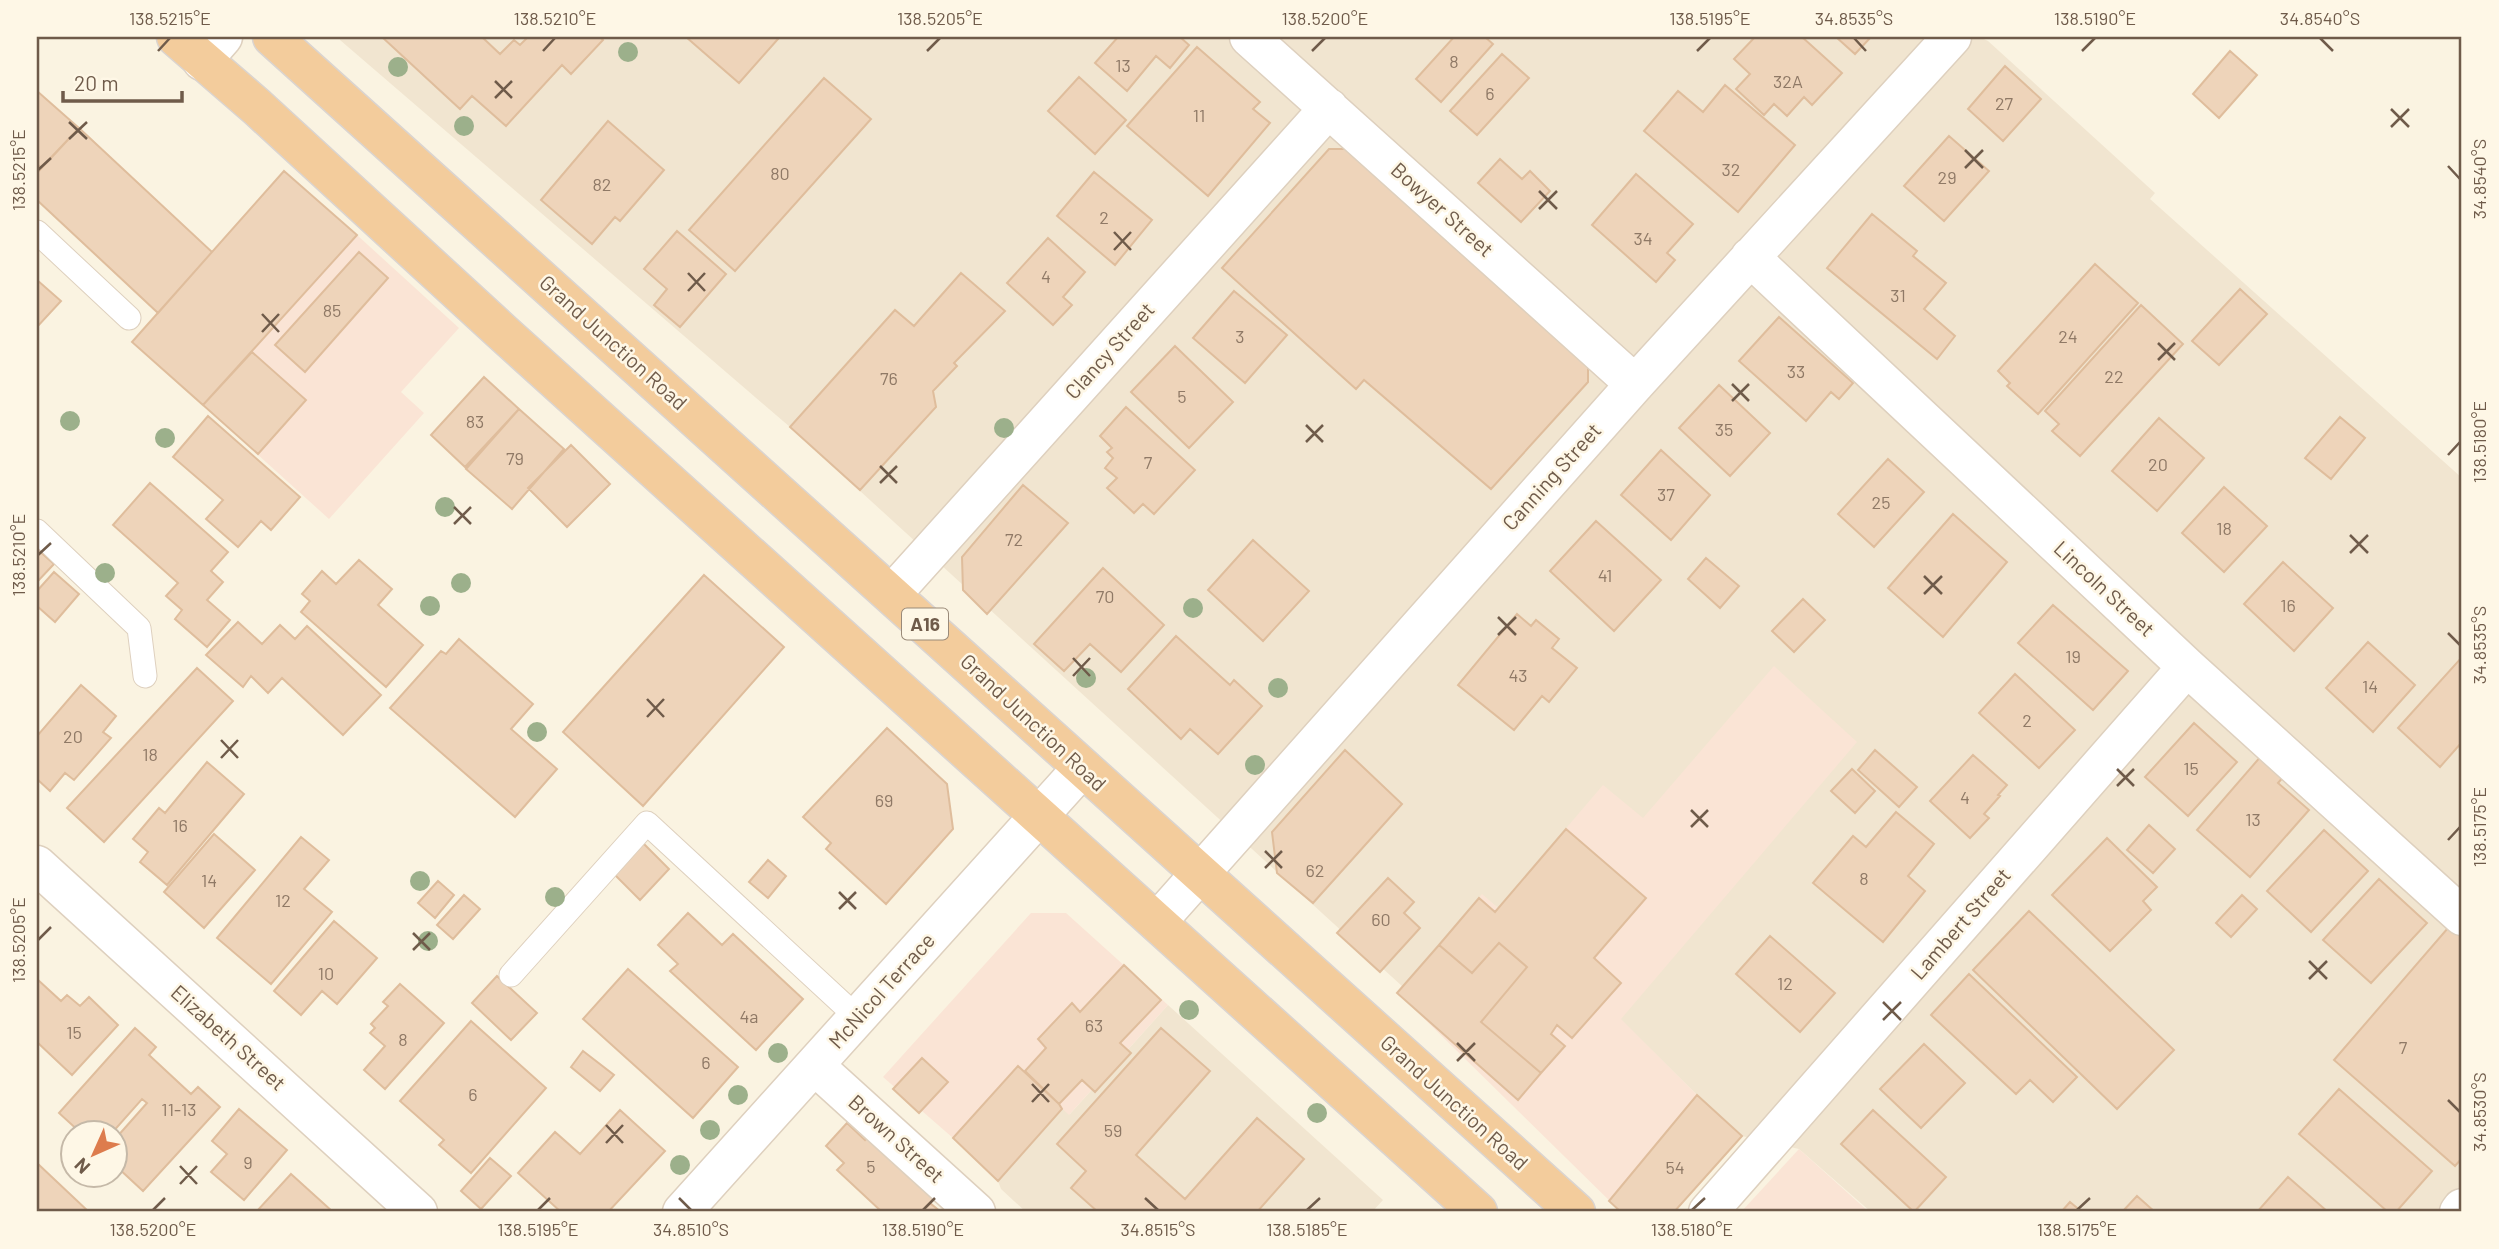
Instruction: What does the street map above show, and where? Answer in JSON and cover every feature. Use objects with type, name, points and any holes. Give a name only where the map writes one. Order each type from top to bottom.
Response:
[{"type":"highway","name":"Grand Junction Road","points":[[272,37],[1576,1212]]},
{"type":"highway","points":[[201,45],[257,107],[502,332],[1478,1212]]},
{"type":"street","name":"Bowyer Street","points":[[1249,37],[1635,384]]},
{"type":"street","name":"Canning Street","points":[[1157,922],[1635,384],[1952,37]]},
{"type":"street","name":"Clancy Street","points":[[892,594],[1329,108]]},
{"type":"street","name":"Lincoln Street","points":[[1750,257],[2187,667],[2462,916]]},
{"type":"street","name":"Lambert Street","points":[[1708,1212],[2187,667]]},
{"type":"street","name":"McNicol Terrace","points":[[682,1212],[1082,768]]},
{"type":"street","name":"Elizabeth Street","points":[[37,864],[418,1212]]},
{"type":"street","name":"Brown Street","points":[[815,1066],[976,1212]]},
{"type":"lane","points":[[37,232],[130,318]]},
{"type":"lane","points":[[37,531],[139,628],[145,676]]},
{"type":"lane","points":[[511,975],[647,823],[858,1018]]},
{"type":"shaded area","points":[[340,37],[1980,37],[1988,41],[2155,193],[2150,199],[2462,478],[2462,1212],[1871,1212],[1799,1149],[1742,1136],[1697,1095],[1621,1020],[1516,887],[1498,908],[1482,895],[1403,987],[790,427],[340,40]]},
{"type":"shaded area","points":[[357,235],[459,328],[401,392],[424,413],[329,519],[203,405]]},
{"type":"shaded area","points":[[1774,666],[1857,742],[1621,1019],[1742,1136],[1674,1212],[1621,1212],[1398,993],[1482,894],[1498,908],[1603,785],[1643,818]]},
{"type":"shaded area","points":[[1031,913],[1066,913],[1168,1005],[1069,1115],[1017,1066],[953,1138],[883,1077]]},
{"type":"shaded area","points":[[1168,1005],[1383,1200],[1372,1212],[1026,1212],[953,1138],[1018,1066],[1070,1114]]},
{"type":"shaded area","points":[[1799,1149],[1869,1212],[1741,1212]]},
{"type":"building","points":[[382,37],[482,37],[500,54],[514,40],[520,45],[528,37],[600,37],[603,40],[571,74],[562,65],[506,126],[472,96],[460,109]]},
{"type":"building","points":[[686,37],[776,37],[778,39],[739,83]]},
{"type":"building","points":[[1118,37],[1180,37],[1189,45],[1170,68],[1156,56],[1127,91],[1095,63]]},
{"type":"building","points":[[1454,37],[1485,37],[1493,44],[1441,102],[1416,79]]},
{"type":"building","points":[[1755,37],[1802,37],[1842,73],[1812,105],[1804,97],[1787,116],[1774,104],[1764,115],[1736,89],[1750,74],[1734,59]]},
{"type":"building","points":[[1836,37],[1871,37],[1855,54]]},
{"type":"building","points":[[1197,47],[1260,102],[1253,109],[1270,123],[1208,196],[1127,126]]},
{"type":"building","points":[[2230,51],[2257,75],[2219,118],[2193,94]]},
{"type":"building","points":[[1502,54],[1529,78],[1477,135],[1450,111]]},
{"type":"building","points":[[2005,66],[2041,99],[2003,141],[1968,109]]},
{"type":"building","points":[[1079,77],[1126,120],[1095,154],[1048,111]]},
{"type":"building","points":[[824,78],[871,119],[735,271],[689,230]]},
{"type":"building","points":[[1725,85],[1795,145],[1738,212],[1644,131],[1678,91],[1703,112]]},
{"type":"building","points":[[37,91],[79,128],[41,168],[37,164]]},
{"type":"building","points":[[608,121],[664,170],[620,221],[615,217],[592,244],[541,200]]},
{"type":"building","points":[[79,128],[212,252],[158,313],[37,200],[37,173]]},
{"type":"building","points":[[1949,136],[1989,171],[1944,221],[1904,186]]},
{"type":"building","points":[[1329,149],[1352,149],[1588,356],[1588,382],[1491,489],[1364,380],[1356,389],[1222,268]]},
{"type":"building","points":[[1500,159],[1522,179],[1530,171],[1550,191],[1521,222],[1478,183]]},
{"type":"building","points":[[284,171],[357,235],[203,405],[132,342]]},
{"type":"building","points":[[1094,172],[1152,220],[1115,265],[1057,216]]},
{"type":"building","points":[[1636,174],[1693,224],[1667,253],[1675,260],[1656,282],[1592,225]]},
{"type":"building","points":[[1872,214],[1917,251],[1913,256],[1946,283],[1924,309],[1955,336],[1937,359],[1827,268]]},
{"type":"building","points":[[677,231],[726,274],[680,327],[654,305],[667,289],[644,269]]},
{"type":"building","points":[[1048,238],[1085,272],[1063,297],[1072,305],[1053,325],[1007,283]]},
{"type":"building","points":[[359,252],[388,278],[305,372],[275,345]]},
{"type":"building","points":[[2095,264],[2138,303],[2038,414],[2007,386],[2010,383],[1998,371]]},
{"type":"building","points":[[961,273],[1005,311],[954,363],[957,366],[933,391],[936,407],[860,490],[790,427],[895,310],[914,326]]},
{"type":"building","points":[[37,280],[61,301],[37,327]]},
{"type":"building","points":[[2240,289],[2267,314],[2219,365],[2192,341]]},
{"type":"building","points":[[1234,291],[1287,335],[1245,383],[1193,338]]},
{"type":"building","points":[[2141,305],[2183,344],[2080,456],[2052,431],[2059,424],[2045,411]]},
{"type":"building","points":[[1779,317],[1853,383],[1839,399],[1831,392],[1806,421],[1739,361]]},
{"type":"building","points":[[1175,346],[1233,402],[1189,448],[1131,392]]},
{"type":"building","points":[[252,352],[306,400],[258,454],[203,405]]},
{"type":"building","points":[[484,377],[519,409],[465,467],[431,435]]},
{"type":"building","points":[[1719,385],[1770,433],[1730,476],[1679,428]]},
{"type":"building","points":[[1126,407],[1195,470],[1154,514],[1143,504],[1134,513],[1107,488],[1117,478],[1105,468],[1113,458],[1107,452],[1112,448],[1100,436]]},
{"type":"building","points":[[519,409],[564,449],[512,509],[466,469]]},
{"type":"building","points":[[208,416],[300,497],[271,530],[261,521],[238,547],[206,519],[223,500],[173,457]]},
{"type":"building","points":[[2340,417],[2365,438],[2331,479],[2305,458]]},
{"type":"building","points":[[2159,418],[2204,458],[2157,511],[2112,471]]},
{"type":"building","points":[[571,445],[610,484],[567,527],[528,488]]},
{"type":"building","points":[[1661,450],[1710,495],[1671,540],[1621,495]]},
{"type":"building","points":[[1888,459],[1924,492],[1874,547],[1838,514]]},
{"type":"building","points":[[150,483],[228,552],[211,571],[223,582],[207,600],[230,620],[207,647],[175,619],[182,610],[166,596],[178,583],[113,525]]},
{"type":"building","points":[[1023,485],[1068,523],[987,614],[963,590],[962,557]]},
{"type":"building","points":[[2224,487],[2267,526],[2224,572],[2182,533]]},
{"type":"building","points":[[1953,514],[2007,562],[1943,637],[1888,588]]},
{"type":"building","points":[[1596,521],[1661,580],[1614,631],[1550,571]]},
{"type":"building","points":[[1253,540],[1309,591],[1263,641],[1208,590]]},
{"type":"building","points":[[37,549],[54,564],[37,582]]},
{"type":"building","points":[[1706,558],[1739,586],[1720,608],[1688,579]]},
{"type":"building","points":[[359,560],[392,589],[378,605],[423,645],[386,687],[301,612],[310,601],[302,594],[322,571],[336,584]]},
{"type":"building","points":[[2283,562],[2333,608],[2294,651],[2244,604]]},
{"type":"building","points":[[1103,568],[1164,625],[1121,672],[1090,644],[1064,671],[1034,644]]},
{"type":"building","points":[[54,572],[79,594],[55,622],[37,606],[37,591]]},
{"type":"building","points":[[704,575],[784,647],[643,806],[563,732]]},
{"type":"building","points":[[1803,599],[1825,620],[1794,652],[1772,631]]},
{"type":"building","points":[[2053,605],[2128,671],[2093,710],[2018,643]]},
{"type":"building","points":[[1517,614],[1531,626],[1536,620],[1559,639],[1552,648],[1577,668],[1549,702],[1542,696],[1514,730],[1458,685]]},
{"type":"building","points":[[238,622],[262,644],[280,625],[295,639],[307,626],[381,695],[343,735],[282,678],[268,693],[251,676],[243,687],[206,655]]},
{"type":"building","points":[[1176,636],[1230,685],[1234,680],[1262,706],[1218,754],[1190,729],[1181,739],[1128,689]]},
{"type":"building","points":[[459,639],[533,704],[511,729],[557,769],[515,817],[390,708],[441,651],[446,654]]},
{"type":"building","points":[[2368,642],[2415,685],[2373,732],[2326,688]]},
{"type":"building","points":[[2462,657],[2462,742],[2440,767],[2398,728]]},
{"type":"building","points":[[197,668],[233,701],[104,842],[67,808]]},
{"type":"building","points":[[2015,674],[2075,730],[2039,768],[1979,713]]},
{"type":"building","points":[[81,685],[116,716],[103,732],[111,738],[74,780],[65,773],[50,791],[37,779],[37,736]]},
{"type":"building","points":[[2194,723],[2237,762],[2188,816],[2145,777]]},
{"type":"building","points":[[887,728],[947,784],[953,829],[886,904],[826,849],[831,843],[803,817]]},
{"type":"building","points":[[1345,750],[1402,804],[1313,903],[1277,873],[1272,832]]},
{"type":"building","points":[[1875,750],[1917,787],[1899,807],[1858,770]]},
{"type":"building","points":[[1973,755],[2007,785],[1984,814],[1989,818],[1970,838],[1930,801]]},
{"type":"building","points":[[2262,755],[2285,775],[2278,783],[2309,810],[2250,877],[2197,830]]},
{"type":"building","points":[[207,762],[244,794],[167,885],[140,862],[148,852],[133,839],[159,808],[165,813]]},
{"type":"building","points":[[1852,769],[1875,791],[1855,813],[1831,791]]},
{"type":"building","points":[[1896,812],[1934,844],[1908,876],[1925,891],[1883,942],[1813,883],[1853,836],[1866,847]]},
{"type":"building","points":[[2149,825],[2175,849],[2153,873],[2127,850]]},
{"type":"building","points":[[1566,829],[1646,898],[1594,958],[1621,983],[1572,1038],[1557,1025],[1551,1034],[1565,1046],[1541,1073],[1481,1022],[1527,967],[1499,943],[1472,973],[1439,945],[1479,898],[1495,912]]},
{"type":"building","points":[[2324,830],[2368,871],[2311,932],[2267,891]]},
{"type":"building","points":[[214,834],[255,870],[204,928],[164,892]]},
{"type":"building","points":[[301,837],[329,860],[304,889],[332,912],[271,984],[217,938]]},
{"type":"building","points":[[2107,838],[2157,887],[2143,901],[2151,910],[2110,951],[2052,895]]},
{"type":"building","points":[[643,843],[669,869],[640,900],[614,874]]},
{"type":"building","points":[[768,860],[786,876],[768,898],[749,882]]},
{"type":"building","points":[[1388,878],[1414,902],[1404,913],[1420,928],[1380,972],[1337,933]]},
{"type":"building","points":[[2379,879],[2427,923],[2371,983],[2323,940]]},
{"type":"building","points":[[438,881],[454,895],[435,918],[418,903]]},
{"type":"building","points":[[464,895],[480,909],[453,939],[437,925]]},
{"type":"building","points":[[2242,895],[2257,909],[2231,937],[2216,923]]},
{"type":"building","points":[[2029,911],[2174,1050],[2117,1109],[1973,970]]},
{"type":"building","points":[[688,913],[722,945],[733,934],[803,999],[756,1050],[670,971],[678,964],[658,945]]},
{"type":"building","points":[[334,921],[377,958],[337,1004],[322,991],[301,1015],[274,991]]},
{"type":"building","points":[[2454,921],[2462,929],[2462,1158],[2455,1166],[2334,1060]]},
{"type":"building","points":[[1770,936],[1835,993],[1800,1032],[1736,974]]},
{"type":"building","points":[[1499,943],[1527,967],[1481,1022],[1541,1073],[1518,1100],[1397,993],[1439,945],[1472,973]]},
{"type":"building","points":[[1124,965],[1161,1000],[1120,1043],[1131,1053],[1095,1092],[1082,1080],[1059,1104],[1025,1071],[1046,1048],[1038,1039],[1072,1003],[1080,1012]]},
{"type":"building","points":[[628,969],[738,1067],[693,1118],[583,1019]]},
{"type":"building","points":[[1969,974],[2077,1077],[2053,1102],[2030,1080],[2016,1094],[1931,1015]]},
{"type":"building","points":[[497,976],[537,1013],[511,1040],[472,1003]]},
{"type":"building","points":[[37,979],[61,1001],[67,995],[80,1006],[89,997],[118,1025],[72,1075],[37,1042]]},
{"type":"building","points":[[400,984],[444,1023],[385,1089],[364,1070],[385,1046],[370,1033],[375,1028],[371,1024],[388,1006],[383,1002]]},
{"type":"building","points":[[471,1021],[546,1088],[471,1173],[439,1145],[444,1140],[400,1101]]},
{"type":"building","points":[[135,1028],[156,1047],[149,1055],[191,1094],[198,1087],[220,1107],[143,1191],[130,1179],[130,1122],[147,1103],[142,1099],[123,1120],[67,1120],[59,1113]]},
{"type":"building","points":[[1161,1028],[1210,1071],[1136,1155],[1185,1199],[1257,1118],[1304,1159],[1257,1212],[1098,1212],[1071,1188],[1086,1171],[1057,1144]]},
{"type":"building","points":[[1924,1044],[1965,1083],[1921,1128],[1880,1089]]},
{"type":"building","points":[[583,1051],[614,1075],[600,1091],[571,1067]]},
{"type":"building","points":[[922,1058],[948,1082],[919,1113],[893,1089]]},
{"type":"building","points":[[1018,1066],[1062,1109],[998,1181],[953,1138]]},
{"type":"building","points":[[2339,1089],[2432,1171],[2396,1212],[2388,1212],[2299,1134]]},
{"type":"building","points":[[1697,1095],[1742,1136],[1674,1212],[1621,1212],[1609,1201]]},
{"type":"building","points":[[239,1109],[287,1150],[244,1200],[211,1172],[227,1154],[212,1141]]},
{"type":"building","points":[[620,1110],[665,1151],[608,1212],[561,1212],[518,1173],[555,1132],[580,1154]]},
{"type":"building","points":[[1873,1110],[1946,1177],[1914,1212],[1841,1144]]},
{"type":"building","points":[[847,1123],[865,1140],[869,1136],[935,1197],[930,1203],[941,1212],[882,1212],[837,1170],[844,1163],[826,1146]]},
{"type":"building","points":[[490,1158],[511,1176],[481,1209],[461,1191]]},
{"type":"building","points":[[37,1163],[60,1185],[60,1190],[66,1190],[89,1212],[37,1212]]},
{"type":"building","points":[[291,1174],[333,1212],[256,1212]]},
{"type":"building","points":[[2288,1177],[2328,1212],[2257,1212]]},
{"type":"building","points":[[2137,1196],[2155,1212],[2122,1212]]},
{"type":"building","points":[[2070,1202],[2082,1212],[2061,1212]]}]
